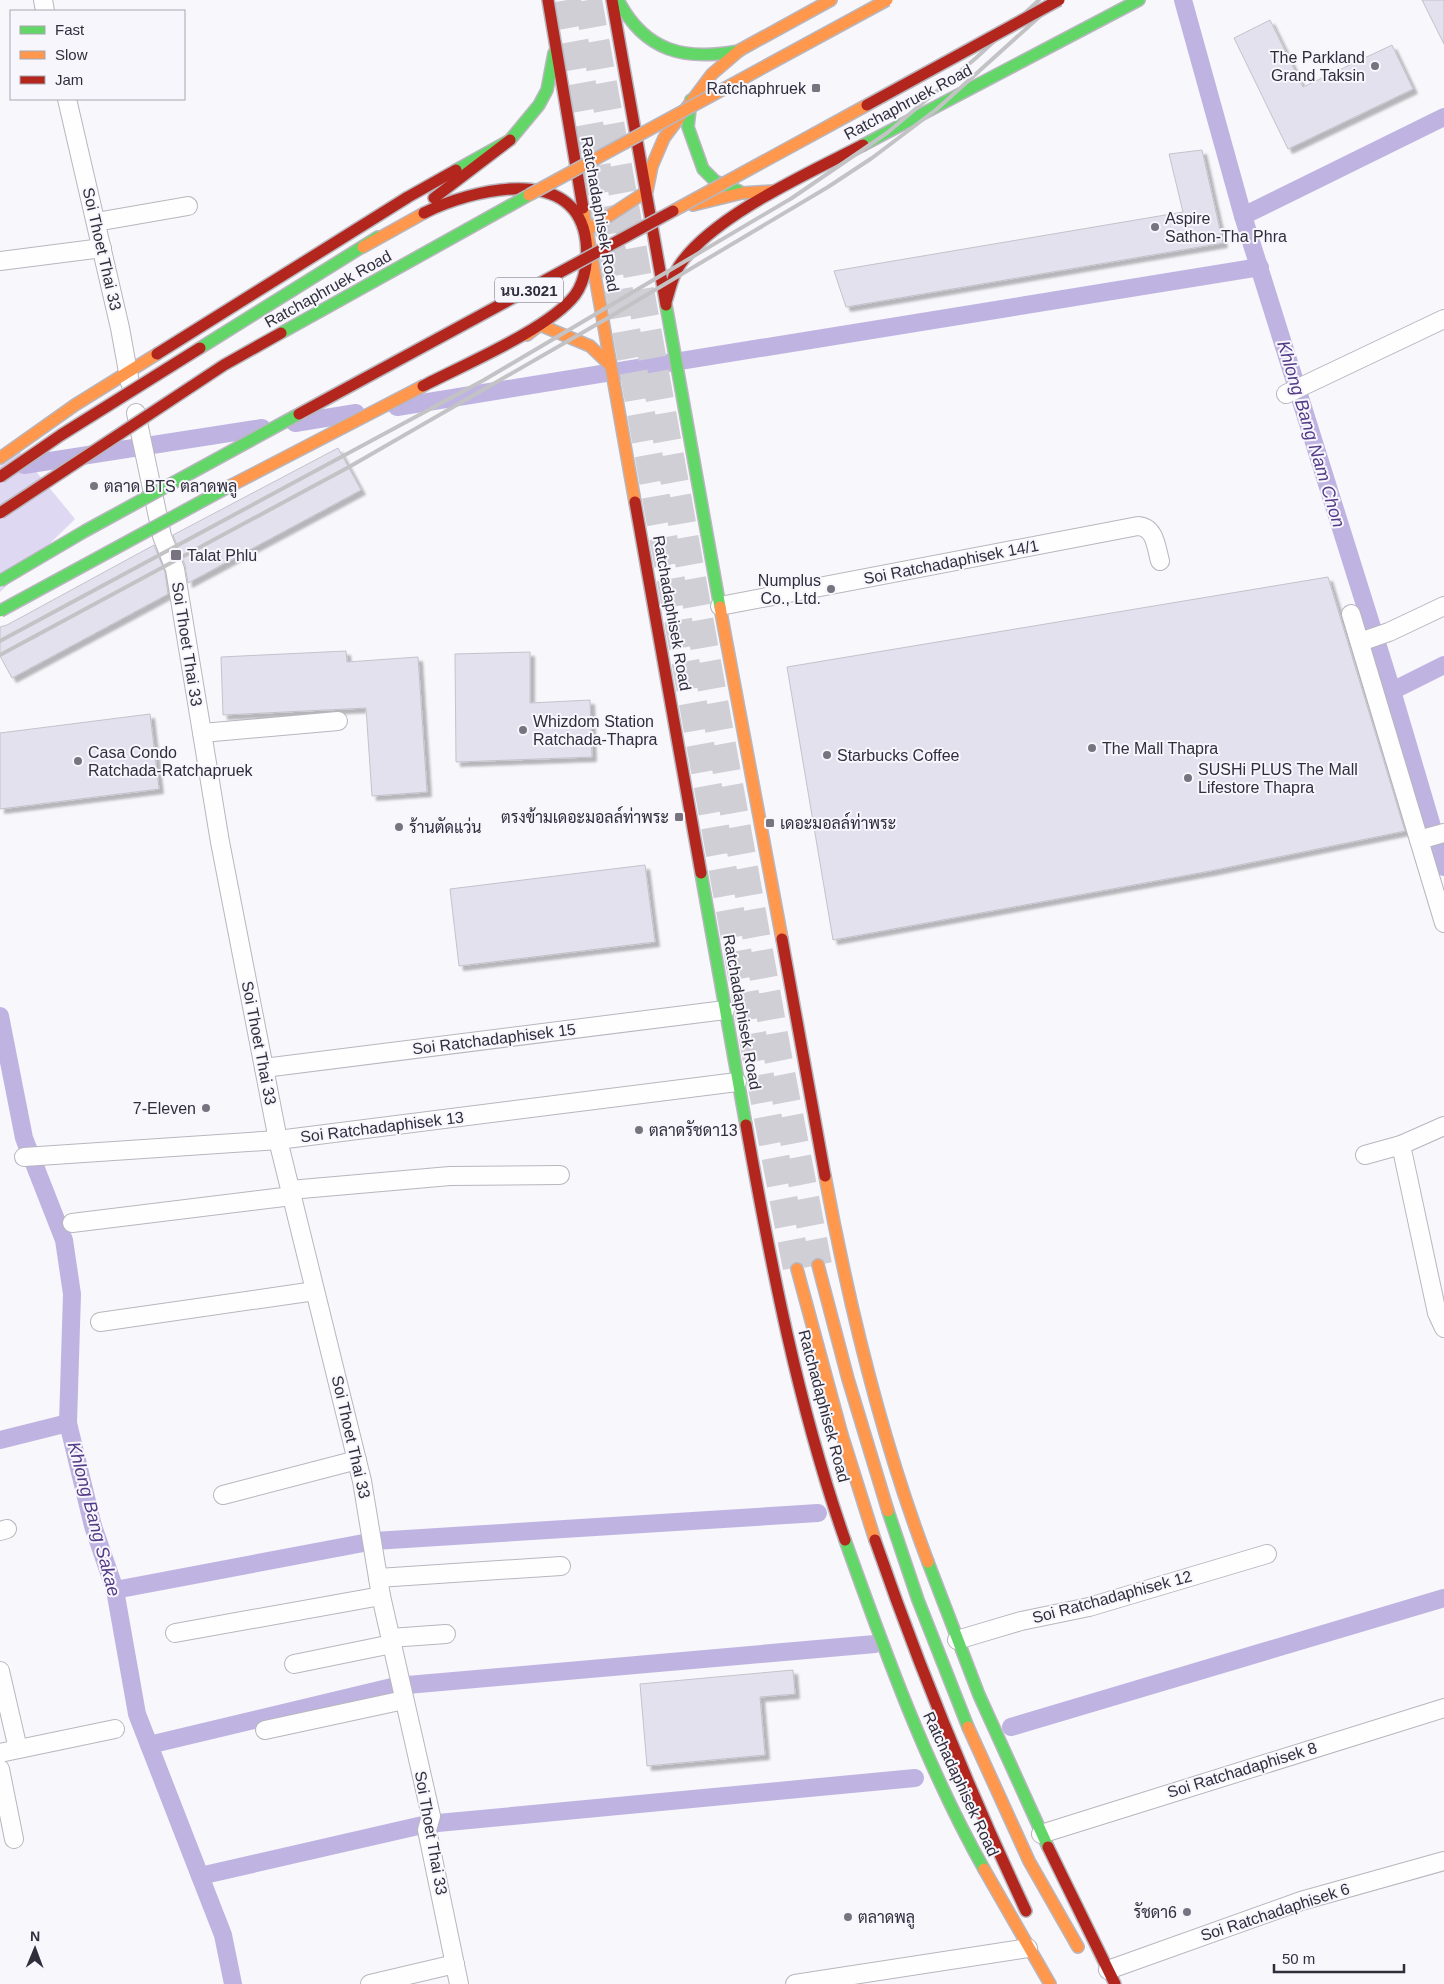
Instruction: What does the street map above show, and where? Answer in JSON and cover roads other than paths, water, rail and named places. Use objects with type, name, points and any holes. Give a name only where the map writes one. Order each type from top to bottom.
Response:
[{"type":"main road","name":"Ratchadaphisek Road","points":[[548,0],[555,51],[609,364],[655,608],[737,1082],[779,1299],[815,1441],[836,1514],[862,1588],[930,1762],[964,1833],[1050,1984]]},
{"type":"main road","points":[[612,0],[720,606],[850,1296],[864,1357],[898,1474],[957,1640],[993,1728],[1041,1834],[1112,1977]]},
{"type":"main road","points":[[618,0],[621,8],[639,30],[662,49],[691,55],[722,55],[740,50],[831,0]]},
{"type":"main road","name":"Ratchaphruek Road","points":[[0,513],[224,365],[624,143],[887,0]]},
{"type":"main road","name":"Ratchaphruek Road","points":[[0,581],[102,522],[1059,0]]},
{"type":"main road","name":"Ratchaphruek Road","points":[[646,191],[665,201],[692,206],[742,193],[776,191],[1139,0]]},
{"type":"main road","points":[[586,231],[646,191],[658,149],[702,85],[740,50]]},
{"type":"main road","name":"Ratchaphruek Road","points":[[0,458],[75,405],[408,197],[510,140],[539,105],[547,90],[555,51]]},
{"type":"main road","points":[[691,100],[688,127],[704,169],[715,182],[742,193]]},
{"type":"main road","points":[[0,477],[61,435],[363,247],[457,182],[510,140]]},
{"type":"main road","points":[[0,610],[230,486],[540,325],[576,294],[587,265],[586,231],[575,210],[563,199],[545,192],[510,188],[452,200],[363,247]]},
{"type":"main road","points":[[666,302],[678,266],[699,242],[776,191]]},
{"type":"main road","name":"นบ.3021","points":[[15,617],[162,536],[482,367],[540,325],[590,346],[609,364]]},
{"type":"main road","points":[[818,1264],[868,1454],[901,1556],[932,1640],[1002,1808],[1025,1856],[1086,1960]]},
{"type":"main road","points":[[797,1269],[846,1453],[886,1577],[912,1648],[981,1814],[1030,1918]]},
{"type":"main road","points":[[1049,1959],[1062,1984]]},
{"type":"street","name":"Soi Thoet Thai 33","points":[[67,100],[120,328],[162,536],[175,569],[222,851],[278,1140],[357,1460],[381,1596],[429,1823],[459,1984]]},
{"type":"street","points":[[96,222],[188,206]]},
{"type":"street","points":[[0,261],[102,248]]},
{"type":"street","points":[[1286,393],[1444,319]]},
{"type":"street","name":"Soi Ratchadaphisek 14/1","points":[[720,606],[1138,526],[1146,527],[1152,532],[1160,561]]},
{"type":"street","points":[[1367,640],[1444,606]]},
{"type":"street","points":[[1351,614],[1367,640],[1423,839],[1444,923]]},
{"type":"street","points":[[202,733],[338,721]]},
{"type":"street","points":[[1423,839],[1444,833]]},
{"type":"street","name":"Soi Ratchadaphisek 15","points":[[264,1068],[725,1010]]},
{"type":"street","name":"Soi Ratchadaphisek 13","points":[[24,1157],[278,1140],[737,1082]]},
{"type":"street","points":[[1366,1155],[1402,1145],[1444,1126]]},
{"type":"street","points":[[1402,1145],[1437,1313],[1444,1328]]},
{"type":"street","points":[[72,1223],[291,1193],[443,1177],[560,1175]]},
{"type":"street","points":[[100,1322],[315,1291]]},
{"type":"street","points":[[223,1495],[357,1460]]},
{"type":"street","name":"Soi Ratchadaphisek 12","points":[[957,1640],[1021,1621],[1088,1607],[1267,1554]]},
{"type":"street","points":[[378,1578],[561,1566]]},
{"type":"street","points":[[174,1633],[381,1596]]},
{"type":"street","points":[[294,1664],[391,1641],[446,1634]]},
{"type":"street","points":[[0,1670],[18,1749]]},
{"type":"street","points":[[265,1730],[404,1700]]},
{"type":"street","name":"Soi Ratchadaphisek 8","points":[[1041,1834],[1444,1708]]},
{"type":"street","points":[[0,1753],[115,1729]]},
{"type":"street","points":[[0,1770],[14,1839]]},
{"type":"street","name":"Soi Ratchadaphisek 6","points":[[1112,1977],[1301,1901],[1444,1861]]},
{"type":"street","points":[[795,1984],[1028,1948]]},
{"type":"street","points":[[370,1984],[455,1964]]},
{"type":"waterway","name":"Khlong Bang Nam Chon","points":[[1183,0],[1243,216],[1392,691],[1444,867]]},
{"type":"waterway","points":[[1243,216],[1444,117]]},
{"type":"waterway","points":[[397,407],[1260,267]]},
{"type":"waterway","points":[[295,423],[356,413]]},
{"type":"waterway","points":[[24,465],[262,428]]},
{"type":"waterway","points":[[1392,691],[1444,665]]},
{"type":"waterway","name":"Khlong Bang Sakae","points":[[0,1016],[24,1138],[64,1240],[72,1294],[68,1423],[93,1526],[115,1590],[137,1714],[223,1935],[233,1984]]},
{"type":"waterway","points":[[0,1440],[68,1423]]},
{"type":"waterway","points":[[115,1590],[374,1541],[818,1513]]},
{"type":"waterway","points":[[1011,1727],[1444,1598]]},
{"type":"waterway","points":[[149,1745],[396,1686],[875,1644]]},
{"type":"waterway","points":[[200,1876],[427,1824],[915,1778]]},
{"type":"tunnel","points":[[567,0],[757,1061],[797,1269]]},
{"type":"tunnel","points":[[588,0],[778,1057],[818,1265]]},
{"type":"railway","points":[[0,641],[484,380],[792,198],[887,133],[976,58],[1039,0]]},
{"type":"railway","points":[[0,655],[349,467],[613,315],[828,187],[872,158],[937,109],[1058,0]]},
{"type":"place","name":"The Parkland Grand Taksin","points":[[1375,66]]},
{"type":"place","name":"Ratchaphruek","points":[[816,88]]},
{"type":"place","name":"Aspire Sathon-Tha Phra","points":[[1155,227]]},
{"type":"place","name":"ตลาด BTS ตลาดพลู","points":[[94,486]]},
{"type":"place","name":"Talat Phlu","points":[[176,555]]},
{"type":"place","name":"Numplus Co., Ltd.","points":[[831,589]]},
{"type":"place","name":"Whizdom Station Ratchada-Thapra","points":[[523,730]]},
{"type":"place","name":"The Mall Thapra","points":[[1092,748]]},
{"type":"place","name":"Starbucks Coffee","points":[[827,755]]},
{"type":"place","name":"Casa Condo Ratchada-Ratchapruek","points":[[78,761]]},
{"type":"place","name":"SUSHi PLUS The Mall Lifestore Thapra","points":[[1188,778]]},
{"type":"place","name":"ตรงข้ามเดอะมอลล์ท่าพระ","points":[[679,817]]},
{"type":"place","name":"เดอะมอลล์ท่าพระ","points":[[770,823]]},
{"type":"place","name":"ร้านตัดแว่น","points":[[399,827]]},
{"type":"place","name":"7-Eleven","points":[[206,1108]]},
{"type":"place","name":"ตลาดรัชดา13","points":[[639,1130]]},
{"type":"place","name":"รัชดา6","points":[[1187,1912]]},
{"type":"place","name":"ตลาดพลู","points":[[848,1917]]}]
